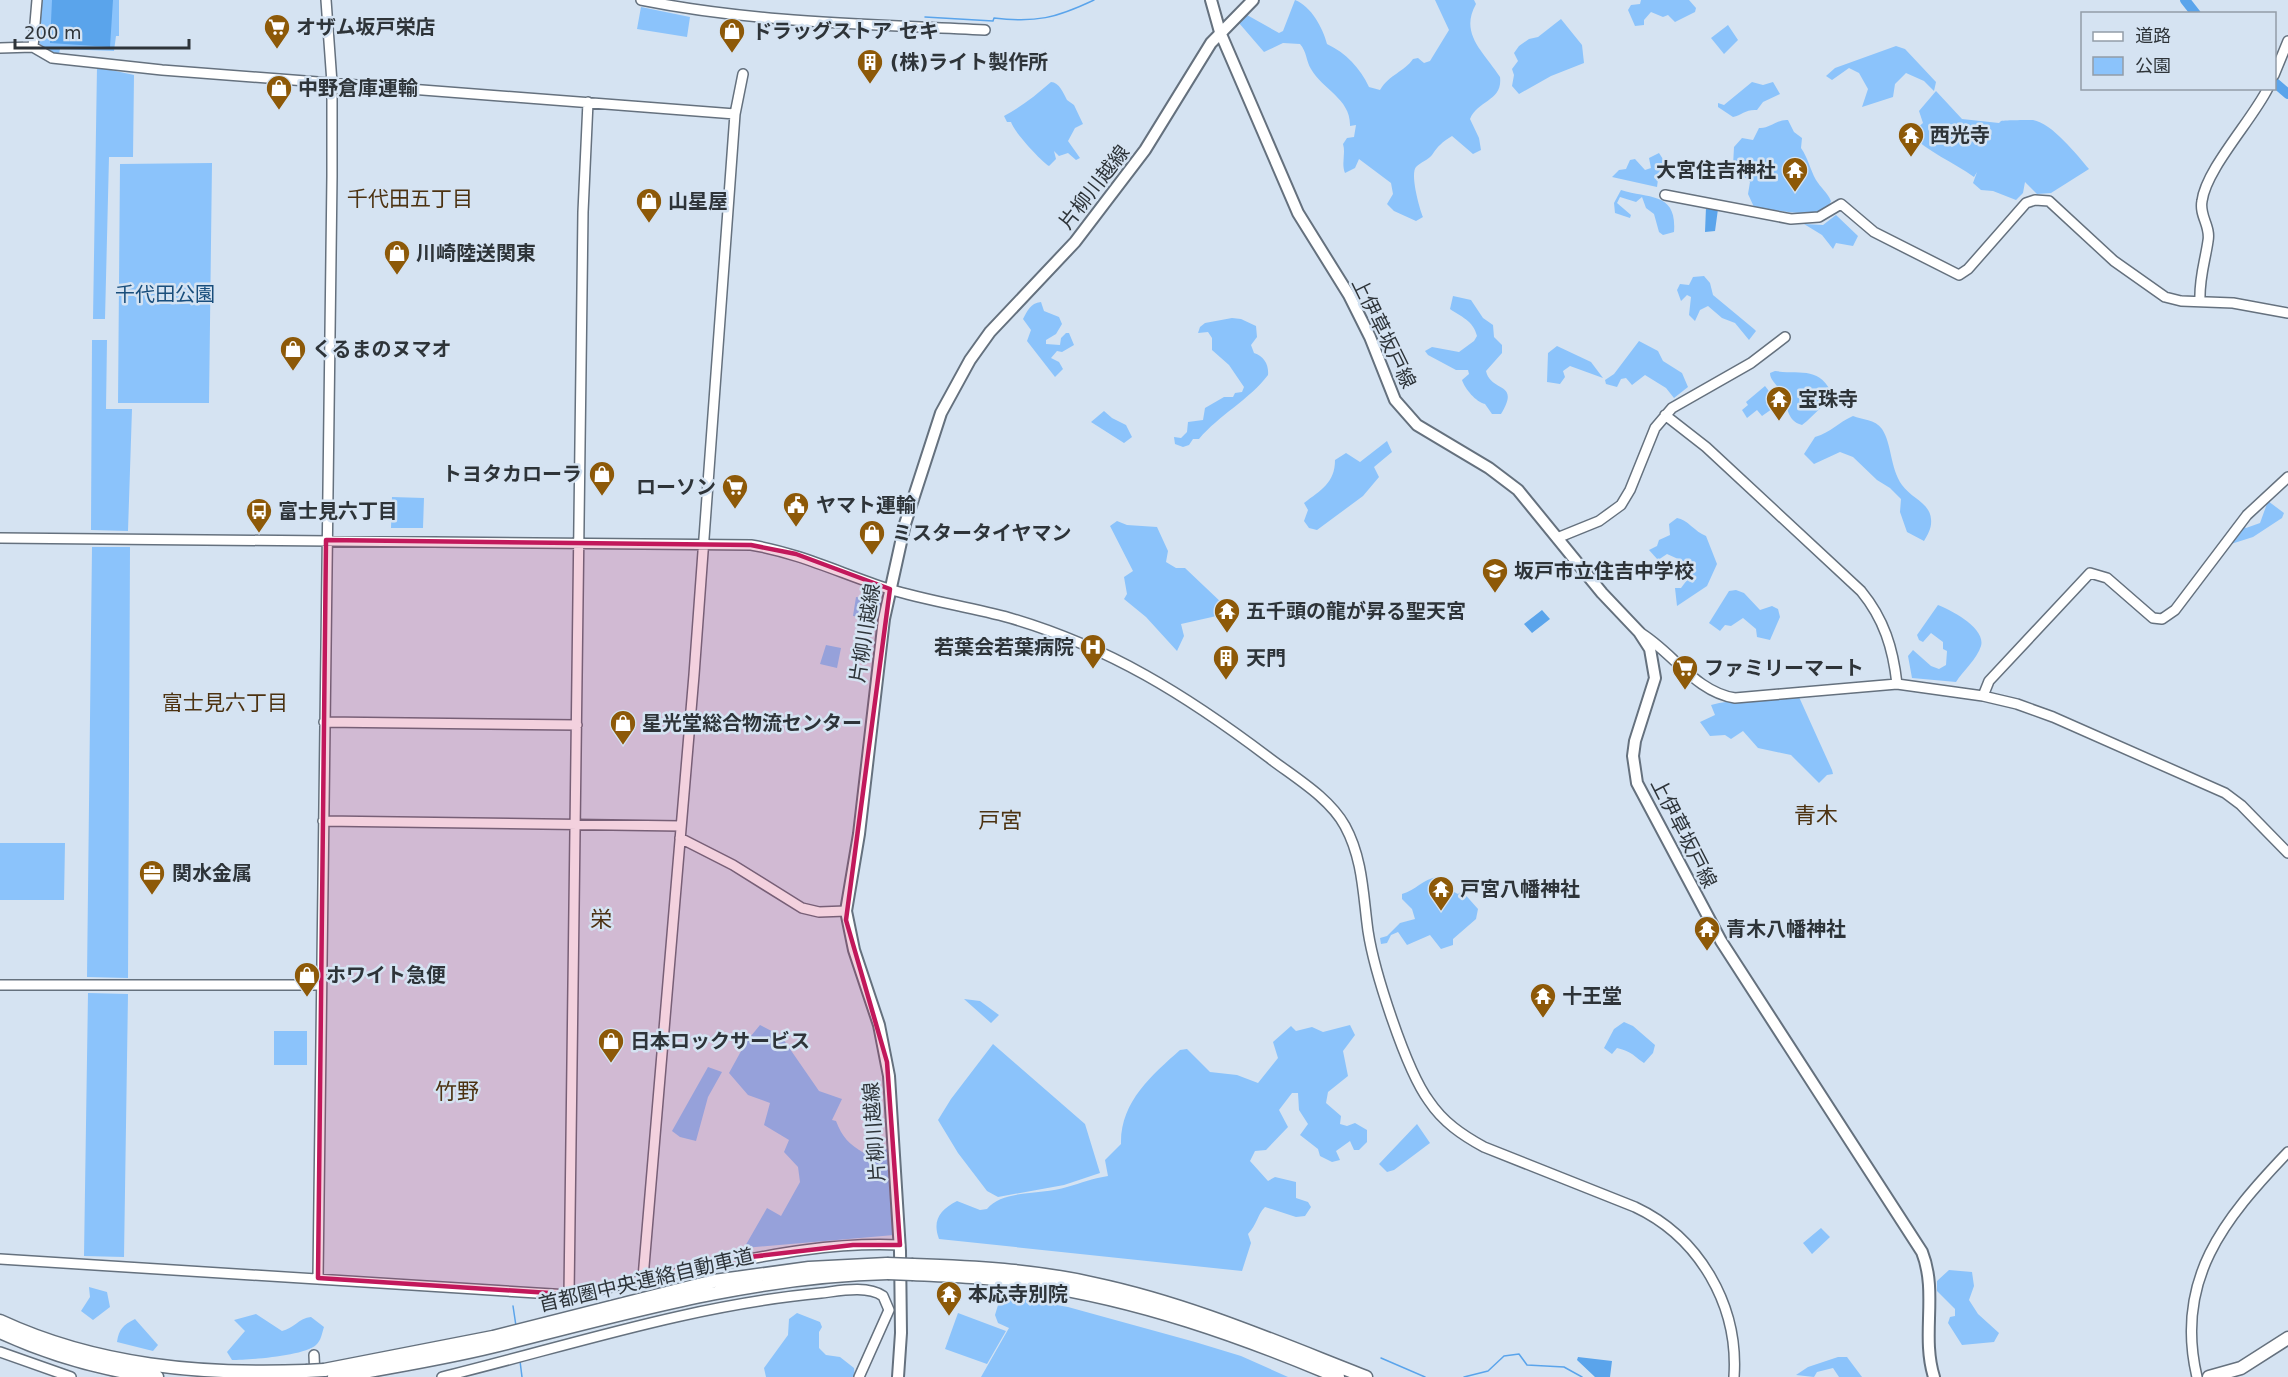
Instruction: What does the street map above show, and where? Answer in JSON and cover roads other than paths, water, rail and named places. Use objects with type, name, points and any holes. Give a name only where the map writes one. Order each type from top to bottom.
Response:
[{"type":"highway","name":"首都圏中央連絡自動車道","points":[[0,1321],[61,1345],[140,1364],[204,1371],[320,1374],[494,1341],[714,1281],[809,1268],[1035,1274],[1127,1292],[1235,1324],[1366,1377]]},
{"type":"highway","name":"首都圏中央連絡自動車道","points":[[913,1269],[1030,1283],[1113,1299],[1202,1324],[1338,1377]]},
{"type":"highway","points":[[0,1332],[84,1363],[157,1377]]},
{"type":"highway","points":[[2209,1377],[2241,1368],[2288,1338]]},
{"type":"main road","name":"上伊草坂戸線","points":[[1211,0],[1220,32],[1298,213],[1352,300],[1395,400],[1426,432],[1506,480],[1602,593],[1639,632],[1650,649],[1655,678],[1635,741],[1633,756],[1637,783],[1721,941],[1922,1252],[1928,1274],[1928,1354],[1934,1377]]},
{"type":"main road","name":"片柳川越線","points":[[898,1377],[901,1333],[900,1248],[887,1062],[879,1025],[848,929],[846,912],[859,834],[873,695],[890,589],[924,461],[941,413],[959,377],[990,332],[1064,255],[1137,161],[1220,32],[1253,0]]},
{"type":"street","points":[[33,47],[38,0]]},
{"type":"street","points":[[318,1278],[332,83],[326,0]]},
{"type":"street","points":[[641,0],[696,12],[745,17],[985,30]]},
{"type":"street","points":[[2277,71],[2288,41]]},
{"type":"street","points":[[0,48],[33,47],[52,58],[162,70],[735,114]]},
{"type":"street","points":[[643,1278],[681,826],[735,114],[743,74]]},
{"type":"street","points":[[2200,301],[2199,281],[2209,233],[2202,213],[2202,198],[2222,159],[2267,90]]},
{"type":"street","points":[[569,1295],[583,212],[588,102]]},
{"type":"street","points":[[1665,195],[1791,219],[1819,217],[1841,204],[1874,232],[1959,275],[1968,269],[2026,203],[2049,201],[2114,261],[2147,286],[2173,300],[2200,301],[2288,313]]},
{"type":"street","points":[[1557,538],[1599,521],[1621,505],[1630,490],[1647,444],[1665,415],[1680,402],[1752,363],[1785,337]]},
{"type":"street","points":[[1665,415],[1706,447],[1860,590],[1884,627],[1893,651],[1897,684]]},
{"type":"street","points":[[1983,696],[1989,681],[2086,575],[2097,574],[2107,578],[2153,618],[2168,615],[2186,598],[2247,515],[2288,477]]},
{"type":"street","points":[[0,538],[751,545],[782,551],[890,589],[1009,618],[1054,633],[1125,663],[1194,702],[1323,800],[1343,824],[1357,855],[1368,932],[1378,973],[1418,1083],[1429,1102],[1463,1136],[1484,1147],[1622,1201],[1657,1218],[1680,1236],[1701,1259],[1720,1297],[1732,1338],[1734,1377]]},
{"type":"street","points":[[1639,632],[1655,641],[1703,684],[1725,697],[1897,684],[1983,696],[2017,704],[2053,717],[2225,793],[2241,805],[2288,853]]},
{"type":"street","points":[[324,722],[577,725]]},
{"type":"street","points":[[323,821],[681,826]]},
{"type":"street","points":[[680,838],[733,865],[802,908],[819,912],[846,912]]},
{"type":"street","points":[[0,984],[320,985]]},
{"type":"street","points":[[2197,1377],[2190,1342],[2190,1318],[2196,1282],[2216,1243],[2241,1207],[2288,1152]]},
{"type":"street","points":[[0,1259],[580,1295],[643,1278],[750,1257],[853,1245],[900,1248]]},
{"type":"street","points":[[442,1377],[518,1359],[652,1321],[733,1304],[809,1294],[870,1291],[883,1296],[889,1310],[859,1377]]},
{"type":"street","points":[[0,1352],[68,1377]]},
{"type":"street","points":[[314,1355],[320,1374]]},
{"type":"waterway","points":[[925,17],[993,21],[994,18],[1022,20],[1045,18],[1094,0]]},
{"type":"waterway","points":[[2185,0],[2194,12]]},
{"type":"waterway","points":[[2276,84],[2288,94]]},
{"type":"waterway","points":[[513,1306],[516,1326]]},
{"type":"waterway","points":[[1464,1377],[1488,1371],[1504,1356],[1519,1354],[1527,1365],[1564,1367],[1582,1377]]},
{"type":"waterway","points":[[1381,1358],[1425,1377]]},
{"type":"waterway","points":[[520,1361],[522,1377]]},
{"type":"place","name":"オザム坂戸栄店","points":[[277,50]]},
{"type":"place","name":"ドラッグストア セキ","points":[[732,54]]},
{"type":"place","name":"(株)ライト製作所","points":[[870,85]]},
{"type":"place","name":"中野倉庫運輸","points":[[279,111]]},
{"type":"place","name":"西光寺","points":[[1911,158]]},
{"type":"place","name":"大宮住吉神社","points":[[1795,193]]},
{"type":"place","name":"山星屋","points":[[649,224]]},
{"type":"place","name":"川崎陸送関東","points":[[397,276]]},
{"type":"place","name":"くるまのヌマオ","points":[[293,372]]},
{"type":"place","name":"宝珠寺","points":[[1779,422]]},
{"type":"place","name":"トヨタカローラ","points":[[602,497]]},
{"type":"place","name":"ローソン","points":[[735,510]]},
{"type":"place","name":"ヤマト運輸","points":[[796,528]]},
{"type":"place","name":"富士見六丁目","points":[[259,534]]},
{"type":"place","name":"ミスタータイヤマン","points":[[872,556]]},
{"type":"place","name":"坂戸市立住吉中学校","points":[[1495,594]]},
{"type":"place","name":"五千頭の龍が昇る聖天宮","points":[[1227,634]]},
{"type":"place","name":"若葉会若葉病院","points":[[1093,670]]},
{"type":"place","name":"天門","points":[[1226,681]]},
{"type":"place","name":"ファミリーマート","points":[[1685,691]]},
{"type":"place","name":"星光堂総合物流センター","points":[[623,746]]},
{"type":"place","name":"関水金属","points":[[152,896]]},
{"type":"place","name":"戸宮八幡神社","points":[[1441,912]]},
{"type":"place","name":"青木八幡神社","points":[[1707,952]]},
{"type":"place","name":"ホワイト急便","points":[[307,998]]},
{"type":"place","name":"十王堂","points":[[1543,1019]]},
{"type":"place","name":"日本ロックサービス","points":[[611,1064]]},
{"type":"place","name":"本応寺別院","points":[[949,1317]]},
{"type":"district","name":"千代田五丁目","points":[[410,199]]},
{"type":"district","name":"富士見六丁目","points":[[225,703]]},
{"type":"district","name":"青木","points":[[1816,815]]},
{"type":"district","name":"戸宮","points":[[1000,820]]},
{"type":"district","name":"栄","points":[[601,919]]},
{"type":"district","name":"竹野","points":[[457,1091]]},
{"type":"park label","name":"千代田公園","points":[[165,294]]}]
